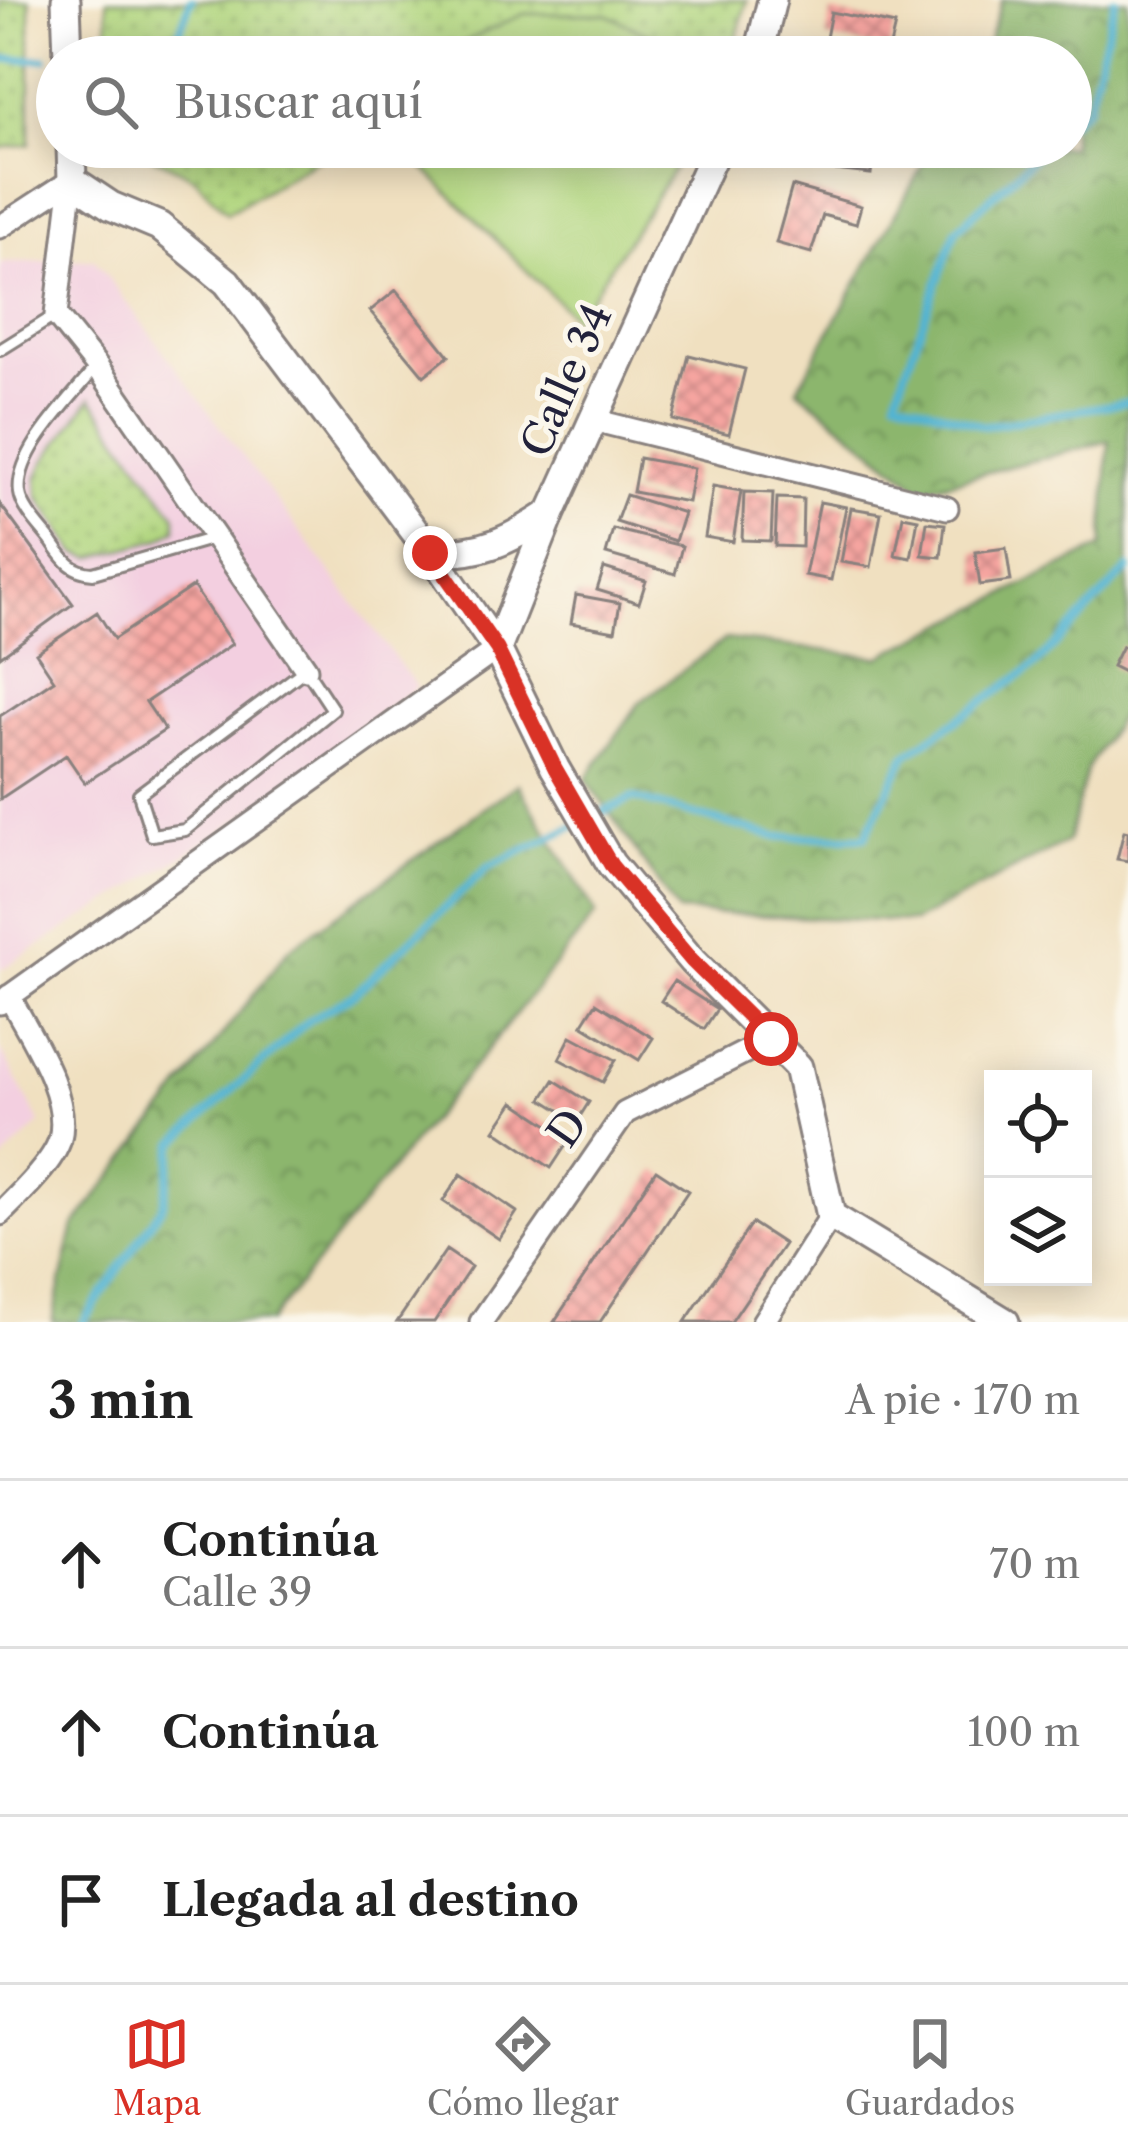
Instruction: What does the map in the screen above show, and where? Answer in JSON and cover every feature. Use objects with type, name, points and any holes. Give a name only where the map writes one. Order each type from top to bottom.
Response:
[{"type":"street","points":[[66,0],[67,36]]},
{"type":"street","points":[[763,36],[772,0]]},
{"type":"street","points":[[71,168],[56,315],[98,366],[306,669]]},
{"type":"street","name":"Calle 34","points":[[497,649],[551,513],[707,168]]},
{"type":"street","points":[[0,227],[71,181]]},
{"type":"street","points":[[71,181],[111,206],[159,226],[227,282],[497,649],[555,768],[611,865],[692,961],[798,1067],[831,1216],[763,1322]]},
{"type":"street","points":[[593,420],[947,508]]},
{"type":"street","points":[[430,553],[466,554],[511,539],[551,513]]},
{"type":"street","points":[[0,1214],[30,1183],[60,1140],[58,1090],[4,999],[497,649]]},
{"type":"street","name":"D","points":[[481,1322],[625,1113],[771,1039]]},
{"type":"street","points":[[831,1216],[1005,1322]]},
{"type":"lane","points":[[0,350],[56,315]]},
{"type":"lane","points":[[98,366],[31,448],[20,497],[31,514],[66,563],[81,572],[93,573],[218,537]]},
{"type":"lane","points":[[306,669],[333,710],[185,830],[152,836],[139,794],[306,669]]},
{"type":"shaded area","points":[[94,259],[417,687],[222,832],[0,970],[0,263]]},
{"type":"shaded area","points":[[0,1048],[40,1123],[0,1163]]},
{"type":"green space","points":[[0,0],[30,0],[30,144],[0,148]]},
{"type":"green space","points":[[107,0],[747,0],[737,36],[652,36],[606,14],[524,14],[477,36],[108,36]]},
{"type":"green space","points":[[1002,0],[1128,0],[1128,703],[1087,769],[1068,841],[914,922],[678,912],[586,779],[640,702],[726,639],[879,657],[1103,546],[1109,441],[922,489],[797,389],[921,168],[1092,168],[1092,36],[991,36]]},
{"type":"green space","points":[[524,14],[606,14],[652,36],[477,36]]},
{"type":"green space","points":[[175,168],[303,168],[227,213],[195,178]]},
{"type":"green space","points":[[424,168],[674,168],[576,320]]},
{"type":"green space","points":[[91,398],[176,516],[176,529],[160,539],[92,558],[76,553],[38,497],[37,479],[44,462]]},
{"type":"green space","points":[[518,784],[596,914],[269,1322],[52,1322],[74,1226],[289,949]]},
{"type":"building","points":[[831,12],[895,25],[892,36],[826,36]]},
{"type":"building","points":[[817,168],[872,168],[871,174]]},
{"type":"building","points":[[792,186],[861,206],[856,224],[823,215],[811,253],[776,243]]},
{"type":"building","points":[[396,290],[449,356],[424,376],[370,311]]},
{"type":"building","points":[[689,355],[745,369],[729,434],[673,420]]},
{"type":"building","points":[[639,458],[694,468],[688,502],[633,492]]},
{"type":"building","points":[[713,486],[741,491],[733,542],[705,537]]},
{"type":"building","points":[[744,492],[773,493],[771,541],[742,540]]},
{"type":"building","points":[[626,495],[684,513],[675,541],[616,522]]},
{"type":"building","points":[[777,498],[803,499],[802,547],[775,546]]},
{"type":"building","points":[[820,502],[846,507],[831,580],[805,575]]},
{"type":"building","points":[[0,504],[73,604],[0,657]]},
{"type":"building","points":[[851,508],[881,513],[871,567],[841,562]]},
{"type":"building","points":[[903,516],[918,519],[911,558],[895,555]]},
{"type":"building","points":[[927,522],[945,524],[941,557],[922,555]]},
{"type":"building","points":[[613,529],[682,546],[675,574],[606,554]]},
{"type":"building","points":[[1006,548],[1011,581],[980,585],[975,552]]},
{"type":"building","points":[[604,568],[646,581],[639,603],[597,590]]},
{"type":"building","points":[[193,586],[232,644],[146,702],[165,730],[85,783],[66,755],[0,799],[0,716],[54,680],[36,653],[97,612],[114,639]]},
{"type":"building","points":[[576,595],[620,603],[615,631],[571,623]]},
{"type":"building","points":[[1122,646],[1128,649],[1128,674],[1112,666]]},
{"type":"building","points":[[1124,831],[1128,832],[1128,861],[1117,859]]},
{"type":"building","points":[[674,981],[717,1009],[704,1029],[661,1001]]},
{"type":"building","points":[[596,1003],[653,1038],[639,1060],[582,1025]]},
{"type":"building","points":[[571,1036],[616,1060],[603,1082],[559,1059]]},
{"type":"building","points":[[554,1080],[589,1102],[577,1121],[542,1099]]},
{"type":"building","points":[[514,1102],[570,1139],[551,1168],[495,1130]]},
{"type":"building","points":[[656,1170],[688,1191],[600,1322],[554,1322]]},
{"type":"building","points":[[461,1174],[517,1212],[499,1239],[443,1201]]},
{"type":"building","points":[[752,1223],[784,1244],[731,1322],[685,1322]]},
{"type":"building","points":[[446,1250],[471,1267],[434,1322],[397,1322]]},
{"type":"waterway","points":[[178,36],[191,0]]},
{"type":"waterway","points":[[1092,90],[1115,0]]},
{"type":"waterway","points":[[0,59],[36,59]]},
{"type":"waterway","points":[[1022,168],[956,230],[896,397],[984,426],[1128,402]]},
{"type":"waterway","points":[[592,817],[633,798],[776,837],[865,837],[906,755],[1036,665],[1128,569]]},
{"type":"waterway","points":[[83,1322],[163,1205],[175,1143],[309,1020],[354,994],[488,867],[579,824]]},
{"type":"route","points":[[430,553],[497,649],[555,768],[611,865],[692,961],[771,1039]]}]
